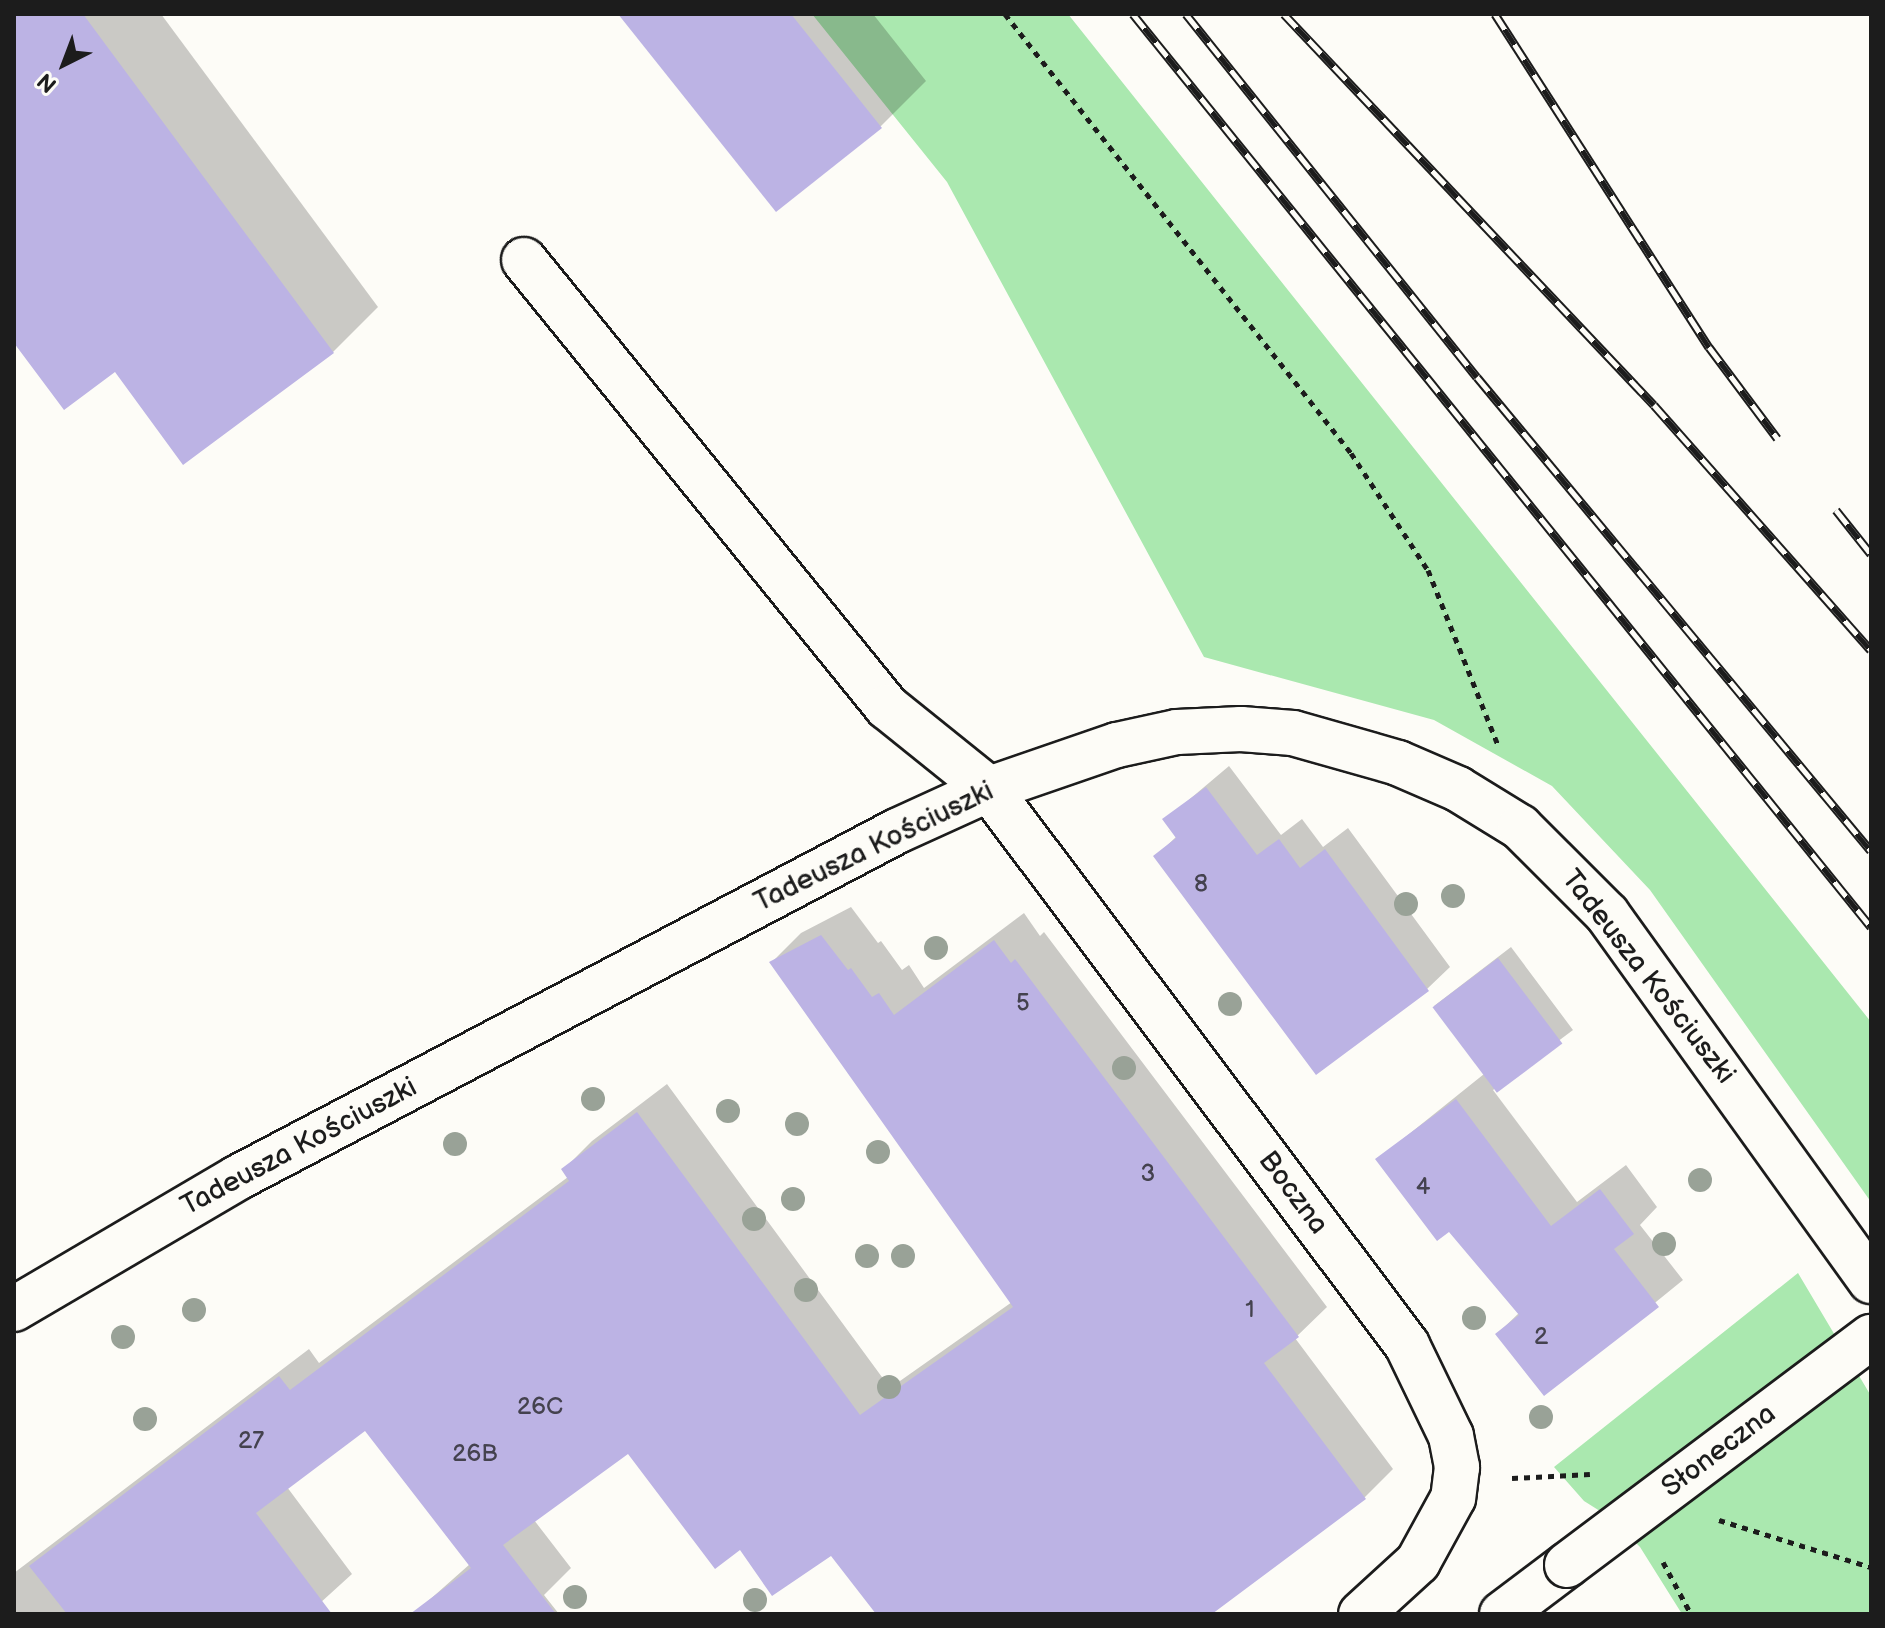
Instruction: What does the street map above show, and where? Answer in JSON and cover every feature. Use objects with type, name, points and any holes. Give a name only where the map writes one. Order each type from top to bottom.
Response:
[{"type":"street","name":"Boczna","points":[[524,260],[887,707],[989,789],[1407,1345],[1445,1417],[1457,1467],[1449,1509],[1418,1562],[1361,1614]]},
{"type":"street","name":"Tadeusza Kościuszki","points":[[14,1309],[237,1178],[897,831],[989,789],[1117,745],[1177,732],[1241,729],[1293,733],[1398,763],[1458,789],[1520,827],[1607,914],[1871,1281]]},
{"type":"street","name":"Słoneczna","points":[[1502,1614],[1871,1337]]},
{"type":"path","points":[[1005,14],[1351,453],[1428,570],[1508,767],[1520,827]]},
{"type":"path","points":[[1499,1479],[1561,1476]]},
{"type":"path","points":[[1675,1580],[1691,1614]]},
{"type":"green space","points":[[812,14],[1068,14],[1871,1022],[1871,1202],[1650,890],[1552,786],[1434,720],[1204,657],[947,182]]},
{"type":"green space","points":[[1798,1273],[1871,1396],[1871,1614],[1682,1614],[1640,1547],[1611,1518],[1584,1501],[1554,1467]]},
{"type":"building","points":[[14,14],[83,14],[334,353],[183,465],[115,372],[64,410],[14,343]]},
{"type":"building","points":[[618,14],[791,14],[882,128],[776,212]]},
{"type":"building","points":[[1206,787],[1257,855],[1279,839],[1300,868],[1325,849],[1429,991],[1316,1075],[1153,856],[1176,838],[1162,819]]},
{"type":"building","points":[[821,935],[872,997],[879,993],[894,1015],[994,940],[1011,963],[1015,959],[1299,1337],[1264,1363],[1366,1499],[1212,1614],[876,1614],[831,1556],[772,1596],[740,1550],[715,1569],[628,1454],[503,1545],[556,1614],[410,1614],[471,1568],[365,1431],[256,1513],[332,1614],[67,1614],[29,1566],[279,1376],[290,1390],[569,1181],[561,1169],[637,1112],[860,1415],[1013,1307],[769,962]]},
{"type":"building","points":[[1498,958],[1562,1043],[1497,1093],[1433,1007]]},
{"type":"building","points":[[1456,1099],[1551,1226],[1600,1189],[1634,1234],[1614,1249],[1659,1307],[1544,1396],[1495,1334],[1519,1315],[1449,1232],[1437,1241],[1375,1159]]},
{"type":"railway","points":[[1133,14],[1871,927]]},
{"type":"railway","points":[[1186,14],[1477,377],[1871,851]]},
{"type":"railway","points":[[1284,14],[1654,405],[1871,650]]},
{"type":"railway","points":[[1495,14],[1709,347],[1777,438]]},
{"type":"railway","points":[[1836,510],[1871,554]]}]
